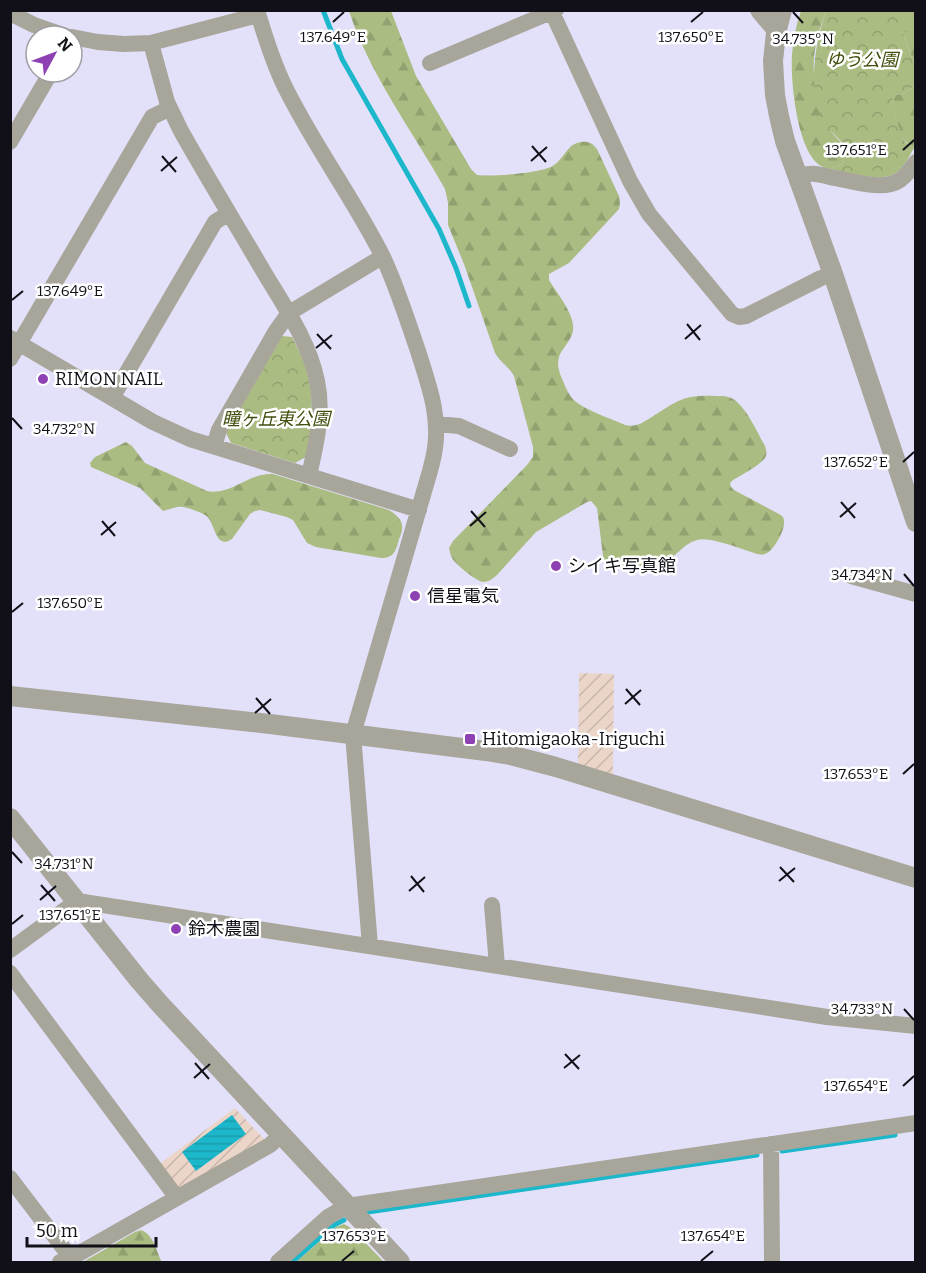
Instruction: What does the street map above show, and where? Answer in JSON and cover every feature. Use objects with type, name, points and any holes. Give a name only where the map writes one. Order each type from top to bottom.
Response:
[{"type":"street","points":[[760,10],[777,30]]},
{"type":"street","points":[[771,10],[777,30]]},
{"type":"street","points":[[782,10],[773,61],[775,96],[785,141],[833,274],[915,522]]},
{"type":"street","points":[[430,63],[553,11],[639,198],[732,314],[746,316],[833,274]]},
{"type":"street","points":[[10,13],[32,24]]},
{"type":"street","points":[[84,39],[116,44],[151,43],[258,13],[285,87],[363,220],[398,291],[410,326],[433,401],[436,424],[435,448],[419,510],[352,734],[370,946]]},
{"type":"street","points":[[151,43],[167,102],[197,160],[289,314],[312,360],[320,404],[319,426],[309,476]]},
{"type":"street","points":[[10,142],[44,84]]},
{"type":"street","points":[[10,359],[15,341],[152,117],[171,108]]},
{"type":"street","points":[[798,176],[809,172],[873,185],[886,185],[899,181],[909,172],[915,162]]},
{"type":"street","points":[[112,398],[215,222],[229,213]]},
{"type":"street","points":[[214,446],[219,430],[276,331],[289,314],[382,257]]},
{"type":"street","points":[[15,341],[172,431],[419,510]]},
{"type":"street","points":[[436,424],[459,426],[510,449]]},
{"type":"street","points":[[851,576],[915,594]]},
{"type":"street","points":[[10,696],[352,734],[486,751],[534,760],[915,878]]},
{"type":"street","points":[[10,818],[159,1003],[400,1263]]},
{"type":"street","points":[[10,950],[77,901],[827,1017],[915,1026]]},
{"type":"street","points":[[492,905],[496,966]]},
{"type":"street","points":[[10,973],[177,1198]]},
{"type":"street","points":[[278,1263],[328,1217],[348,1206],[915,1123]]},
{"type":"street","points":[[10,1178],[68,1261],[270,1145],[281,1135]]},
{"type":"street","points":[[771,1144],[772,1263]]},
{"type":"shaded area","points":[[579,673],[614,674],[613,775],[578,764]]},
{"type":"shaded area","points":[[235,1108],[265,1140],[177,1191],[158,1165]]},
{"type":"green space","points":[[349,11],[391,11],[416,76],[471,169],[477,175],[517,174],[549,168],[570,147],[580,142],[588,142],[597,149],[619,196],[620,203],[619,209],[569,263],[549,274],[549,280],[567,308],[573,325],[571,337],[558,361],[564,384],[571,397],[579,404],[629,426],[641,423],[690,397],[722,396],[735,400],[749,417],[765,446],[766,456],[761,462],[730,483],[734,490],[783,517],[784,526],[781,535],[770,551],[759,554],[702,539],[687,545],[658,567],[616,568],[608,564],[603,556],[597,508],[591,501],[536,532],[496,576],[488,581],[483,582],[476,579],[454,561],[449,548],[453,541],[527,465],[533,457],[533,447],[514,376],[495,353],[448,225],[448,203],[445,189],[368,58]]},
{"type":"green space","points":[[801,11],[826,11],[815,49],[814,74],[828,126],[846,150],[845,159],[836,167],[823,167],[813,158],[799,124],[795,104],[792,55]]},
{"type":"green space","name":"ゆう公園","points":[[826,11],[915,11],[915,28],[903,33],[915,66],[915,85],[905,93],[895,95],[892,100],[904,140],[911,146],[915,143],[915,146],[902,167],[889,176],[872,177],[826,168],[842,164],[846,154],[841,142],[825,124],[816,98],[814,68]]},
{"type":"green space","points":[[915,11],[915,66],[903,33]]},
{"type":"green space","points":[[915,85],[916,143],[911,146],[900,132],[892,100],[895,95],[905,93]]},
{"type":"green space","name":"瞳ヶ丘東公園","points":[[282,336],[292,337],[304,363],[310,387],[311,421],[306,457],[295,463],[231,443],[226,433]]},
{"type":"green space","points":[[126,442],[145,463],[207,491],[224,490],[264,474],[273,474],[389,510],[399,518],[402,525],[397,547],[392,555],[381,558],[316,547],[307,543],[293,520],[260,510],[250,514],[232,539],[222,541],[205,515],[180,507],[163,511],[140,488],[91,467],[90,463],[95,457]]},
{"type":"green space","points":[[344,1224],[351,1228],[384,1262],[296,1262],[336,1227]]},
{"type":"green space","points":[[141,1230],[152,1239],[162,1262],[83,1262],[135,1232]]},
{"type":"water","points":[[232,1115],[246,1134],[196,1171],[182,1152]]},
{"type":"waterway","points":[[323,10],[342,59],[439,229],[469,306]]},
{"type":"waterway","points":[[782,1151],[895,1135]]},
{"type":"waterway","points":[[368,1212],[757,1155]]},
{"type":"waterway","points":[[292,1262],[334,1225],[344,1220]]},
{"type":"place","name":"RIMON NAIL","points":[[43,379]]},
{"type":"place","name":"シイキ写真館","points":[[556,566]]},
{"type":"place","name":"信星電気","points":[[415,596]]},
{"type":"place","name":"Hitomigaoka-Iriguchi","points":[[470,739]]},
{"type":"place","name":"鈴木農園","points":[[176,929]]}]
